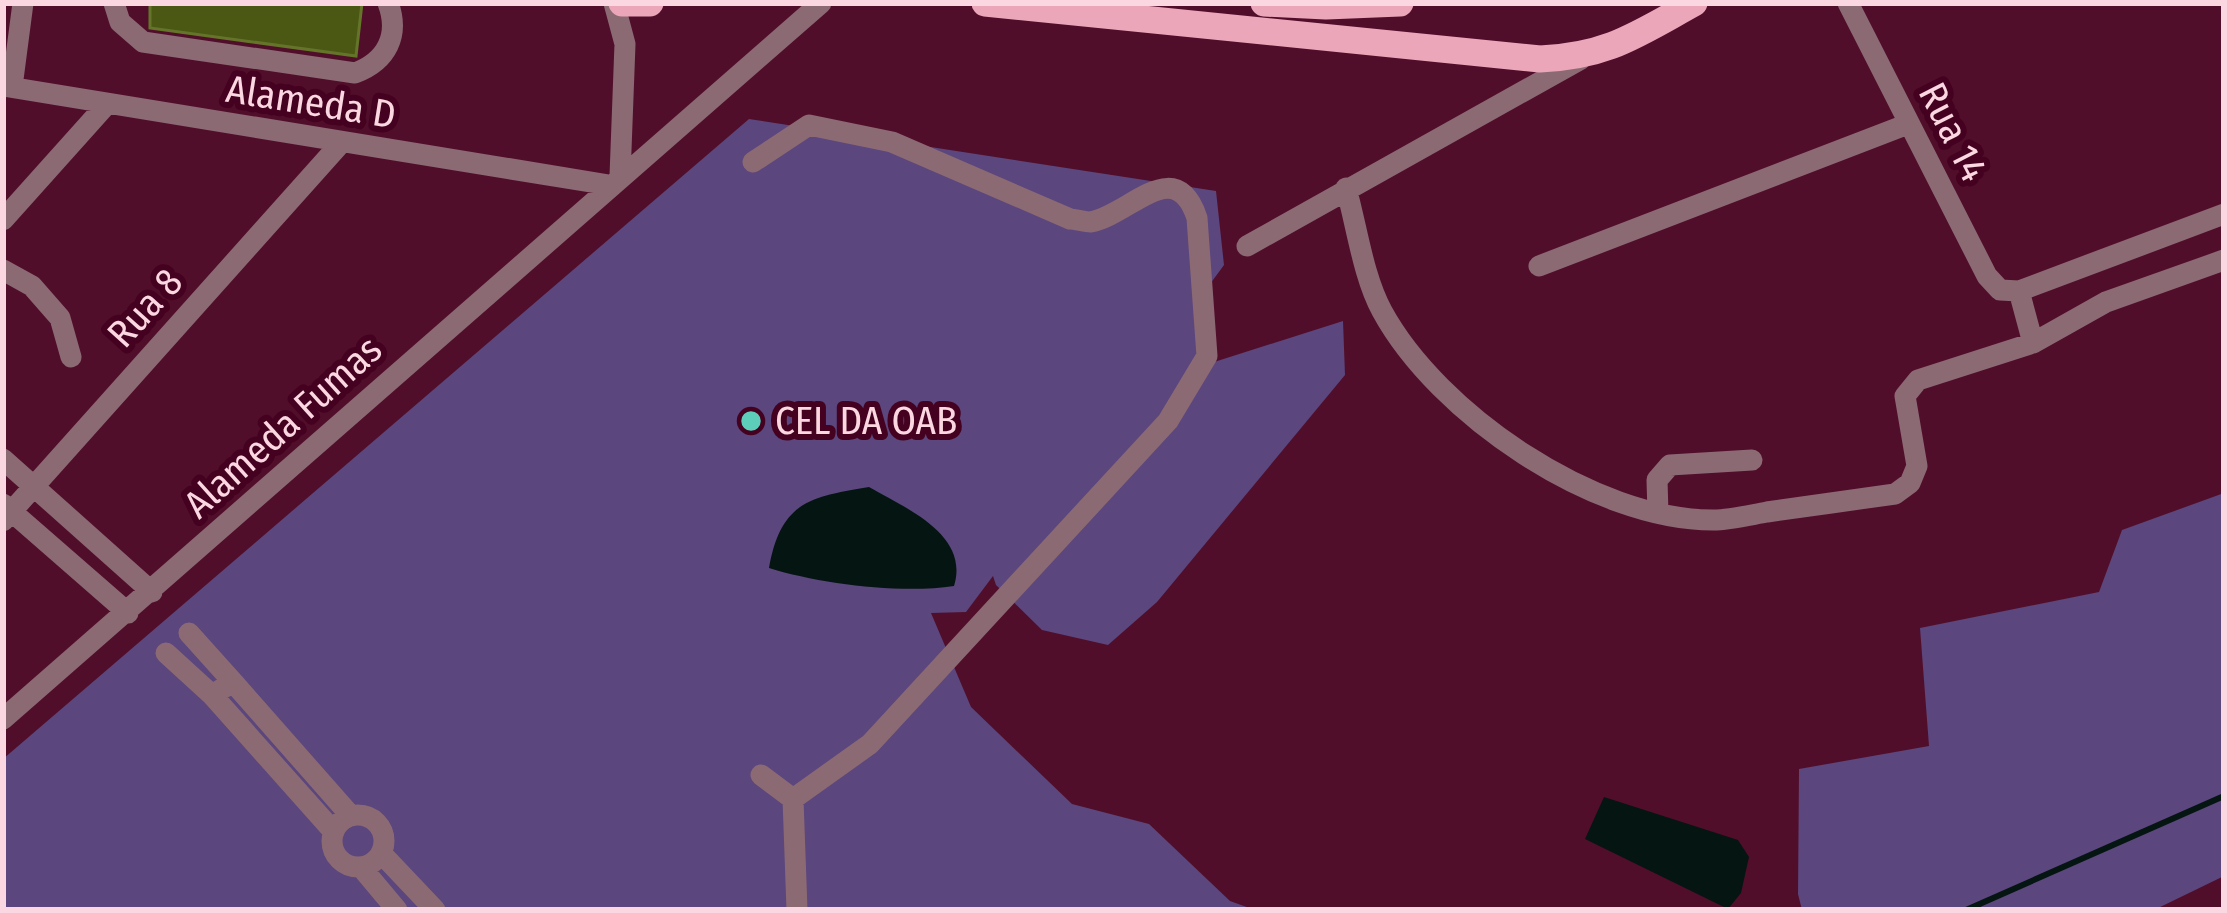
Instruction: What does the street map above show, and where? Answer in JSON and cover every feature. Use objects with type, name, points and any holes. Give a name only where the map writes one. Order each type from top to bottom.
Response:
[{"type":"main road","points":[[618,3],[648,4]]},
{"type":"main road","points":[[985,3],[1540,59],[1583,57],[1613,48],[1694,3]]},
{"type":"main road","points":[[1264,3],[1384,4]]},
{"type":"street","points":[[7,87],[23,3]]},
{"type":"street","points":[[114,3],[120,22],[143,43],[355,73],[369,68],[389,46],[394,23],[388,3]]},
{"type":"street","points":[[614,181],[625,44],[618,3]]},
{"type":"street","name":"Alameda Fumas","points":[[3,719],[821,3]]},
{"type":"street","name":"Rua 14","points":[[1848,3],[1987,276],[2010,291],[2033,343]]},
{"type":"street","points":[[625,44],[648,4]]},
{"type":"street","points":[[1246,246],[1583,57]]},
{"type":"street","points":[[1503,105],[1540,59]]},
{"type":"street","name":"Alameda D","points":[[7,87],[341,143],[614,181]]},
{"type":"street","points":[[3,220],[106,105]]},
{"type":"street","points":[[1539,266],[1908,124]]},
{"type":"street","points":[[753,162],[809,125],[892,142],[1070,219],[1088,222],[1155,190],[1181,191],[1192,203],[1196,218],[1207,356],[1168,421],[870,744],[793,799]]},
{"type":"street","name":"Rua 8","points":[[6,512],[341,143]]},
{"type":"street","points":[[1346,188],[1379,306],[1403,347],[1480,422],[1564,478],[1607,498],[1658,513],[1713,520],[1895,494],[1910,483],[1917,466],[1905,396],[1918,380],[2033,343],[2106,302],[2224,260]]},
{"type":"street","points":[[2010,291],[2224,214]]},
{"type":"street","points":[[3,270],[32,286],[60,318],[71,357]]},
{"type":"street","points":[[3,460],[152,592]]},
{"type":"street","points":[[1658,513],[1657,480],[1670,465],[1753,460]]},
{"type":"street","points":[[6,512],[128,613]]},
{"type":"street","points":[[189,633],[351,816],[368,817],[381,828],[381,853],[435,910]]},
{"type":"street","points":[[166,653],[212,695],[334,832],[338,857],[352,867],[362,867],[381,853]]},
{"type":"street","points":[[212,695],[233,682]]},
{"type":"street","points":[[760,776],[793,799]]},
{"type":"street","points":[[793,799],[797,910]]},
{"type":"street","points":[[334,832],[351,816]]},
{"type":"street","points":[[362,867],[398,910]]},
{"type":"shaded area","name":"CEL DA OAB","points":[[749,119],[1216,191],[1224,265],[1202,295],[1211,363],[1343,321],[1345,375],[1157,602],[1108,645],[1042,630],[996,585],[993,576],[966,612],[931,613],[971,707],[1072,804],[1149,824],[1230,901],[1255,910],[3,910],[3,759]]},
{"type":"shaded area","points":[[869,487],[916,514],[944,537],[953,552],[954,586],[861,586],[769,568],[781,529],[801,506]]},
{"type":"shaded area","points":[[2224,493],[2224,876],[2154,910],[1802,910],[1798,894],[1799,769],[1929,746],[1920,628],[2099,592],[2122,530]]},
{"type":"shaded area","points":[[1604,797],[1738,840],[1749,857],[1741,893],[1728,909],[1585,839]]},
{"type":"building","points":[[150,3],[362,3],[356,56],[150,28]]},
{"type":"waterway","points":[[1966,910],[2224,796]]},
{"type":"place","name":"CEL DA OAB","points":[[751,421]]}]
